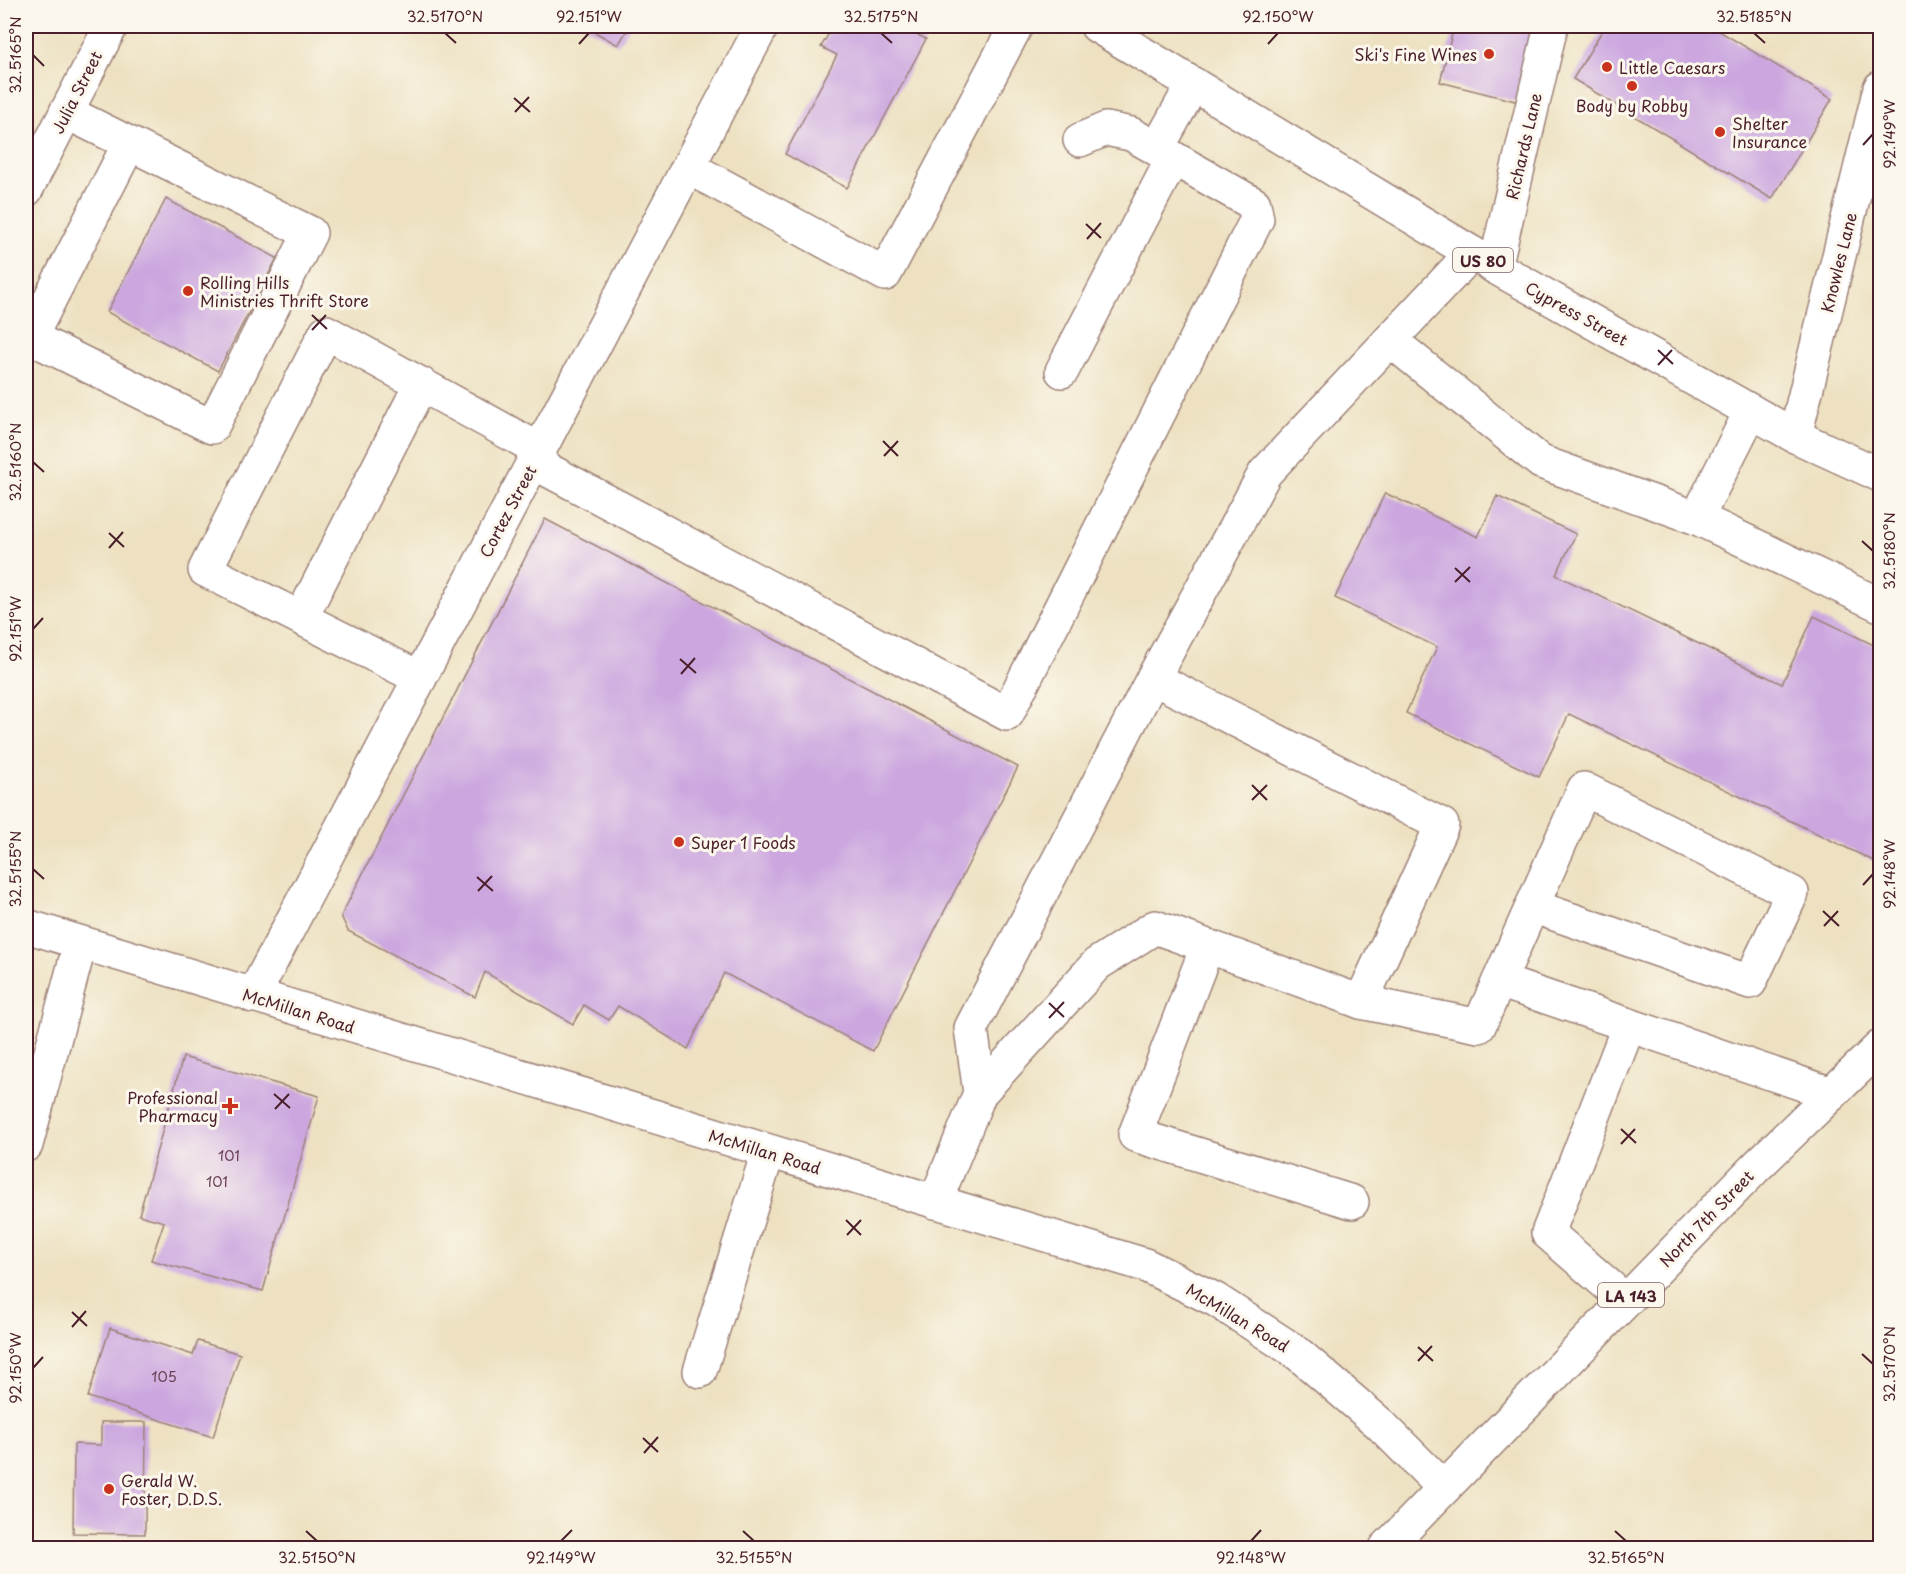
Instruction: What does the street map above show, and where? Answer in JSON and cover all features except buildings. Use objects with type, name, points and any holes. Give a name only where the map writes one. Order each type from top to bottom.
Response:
[{"type":"street","name":"Julia Street","points":[[26,190],[111,26]]},
{"type":"street","name":"Cortez Street","points":[[253,996],[762,26]]},
{"type":"street","points":[[688,166],[885,274],[1016,26]]},
{"type":"street","name":"Cypress Street","points":[[1097,26],[1483,260],[1795,436],[1881,475]]},
{"type":"street","name":"Richards Lane","points":[[1483,260],[1551,26]]},
{"type":"street","points":[[1062,371],[1165,153],[1193,84]]},
{"type":"street","name":"Knowles Lane","points":[[1795,436],[1881,88]]},
{"type":"street","points":[[66,112],[310,233],[212,427],[28,337],[129,144]]},
{"type":"street","points":[[420,678],[205,570],[326,332],[421,384],[536,456],[1007,714],[1257,219],[1254,204],[1131,134],[1106,129],[1080,140]]},
{"type":"street","points":[[980,1093],[971,1028],[1153,678],[1265,473],[1390,340],[1483,260]]},
{"type":"street","points":[[1390,340],[1541,462],[1697,518],[1881,605]]},
{"type":"street","points":[[301,618],[421,384]]},
{"type":"street","points":[[1697,518],[1751,411]]},
{"type":"street","points":[[1153,678],[1442,825],[1361,1002]]},
{"type":"street","points":[[935,1202],[980,1093],[1097,964],[1155,927],[1361,1002],[1479,1026],[1498,981],[1584,789],[1792,893],[1750,982],[1532,906]]},
{"type":"street","name":"McMillan Road","points":[[26,926],[1145,1265],[1216,1300],[1296,1352],[1380,1424],[1444,1488]]},
{"type":"street","points":[[26,1145],[80,944]]},
{"type":"street","points":[[1207,946],[1135,1136],[1352,1202]]},
{"type":"street","points":[[1498,981],[1832,1094]]},
{"type":"street","points":[[1625,1300],[1548,1233],[1629,1025]]},
{"type":"street","name":"North 7th Street","points":[[1386,1548],[1755,1168],[1881,1047]]},
{"type":"street","points":[[700,1371],[768,1152]]},
{"type":"place","name":"Ski's Fine Wines","points":[[1489,54]]},
{"type":"place","name":"Little Caesars","points":[[1607,67]]},
{"type":"place","name":"Body by Robby","points":[[1632,86]]},
{"type":"place","name":"Shelter Insurance","points":[[1720,132]]},
{"type":"place","name":"Rolling Hills Ministries Thrift Store","points":[[188,291]]},
{"type":"place","name":"Super 1 Foods","points":[[679,842]]},
{"type":"place","name":"Professional Pharmacy","points":[[230,1106]]},
{"type":"place","name":"Gerald W. Foster, D.D.S.","points":[[109,1489]]}]
